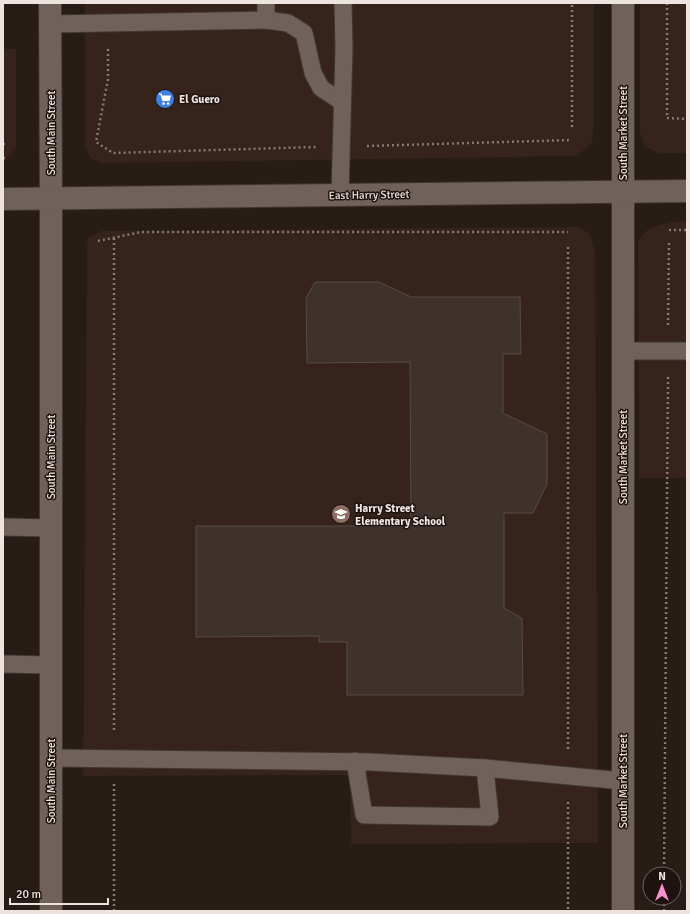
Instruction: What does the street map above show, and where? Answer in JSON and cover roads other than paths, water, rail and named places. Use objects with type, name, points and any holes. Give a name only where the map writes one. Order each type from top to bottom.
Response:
[{"type":"street","name":"South Main Street","points":[[50,3],[51,911]]},
{"type":"street","name":"South Market Street","points":[[623,911],[624,3]]},
{"type":"street","name":"East Harry Street","points":[[3,200],[687,191]]},
{"type":"lane","points":[[340,195],[344,48],[343,3]]},
{"type":"lane","points":[[50,24],[108,23],[266,11],[304,33],[313,73],[321,88],[342,102]]},
{"type":"lane","points":[[623,351],[687,351]]},
{"type":"lane","points":[[3,527],[51,528]]},
{"type":"lane","points":[[3,664],[51,665]]},
{"type":"lane","points":[[51,758],[355,761],[485,768],[623,781]]},
{"type":"lane","points":[[355,761],[364,815],[490,817],[485,768]]},
{"type":"place","name":"El Guero","points":[[165,99]]},
{"type":"place","name":"Harry Street Elementary School","points":[[341,514]]}]
